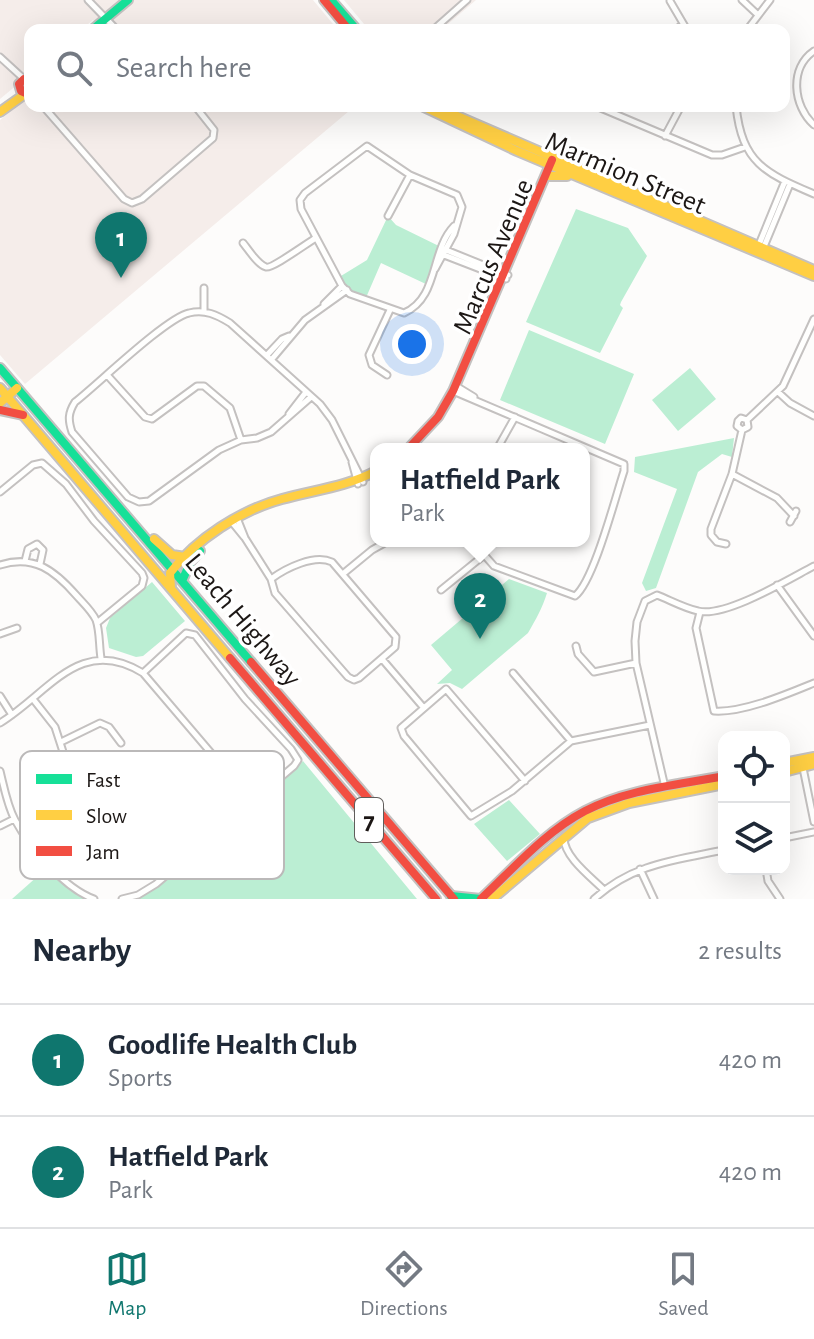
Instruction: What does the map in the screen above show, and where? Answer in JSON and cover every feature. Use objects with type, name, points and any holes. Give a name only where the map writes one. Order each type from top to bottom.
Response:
[{"type":"main road","points":[[100,24],[128,0]]},
{"type":"main road","points":[[324,0],[344,24]]},
{"type":"main road","points":[[331,0],[352,24]]},
{"type":"main road","points":[[0,112],[24,88]]},
{"type":"main road","name":"Marmion Street","points":[[436,112],[814,276]]},
{"type":"main road","name":"Marmion Street","points":[[447,112],[598,185],[814,270]]},
{"type":"main road","name":"Marcus Avenue","points":[[505,276],[554,162]]},
{"type":"main road","name":"Marcus Avenue","points":[[420,443],[441,420],[457,389],[554,162]]},
{"type":"main road","points":[[550,176],[560,174],[598,185]]},
{"type":"main road","name":"Leach Highway","points":[[0,368],[452,897]]},
{"type":"main road","name":"Leach Highway","points":[[0,388],[6,400],[23,415],[436,899]]},
{"type":"main road","name":"Marcus Avenue","points":[[414,443],[438,417],[457,389]]},
{"type":"main road","points":[[19,390],[6,400],[0,410],[23,415]]},
{"type":"main road","points":[[171,588],[172,569],[185,557],[270,502],[370,477]]},
{"type":"main road","points":[[114,500],[128,510],[167,552],[178,558],[185,557]]},
{"type":"main road","points":[[182,581],[197,553],[235,522]]},
{"type":"main road","points":[[255,666],[258,676],[287,712],[286,716],[281,716]]},
{"type":"main road","points":[[302,742],[312,733]]},
{"type":"main road","points":[[790,769],[814,757]]},
{"type":"main road","points":[[790,763],[814,764]]},
{"type":"main road","points":[[492,899],[588,818],[718,778]]},
{"type":"main road","points":[[452,897],[481,899],[552,835],[578,816],[616,799],[718,785]]},
{"type":"street","points":[[88,0],[110,24]]},
{"type":"street","points":[[440,24],[467,0]]},
{"type":"street","points":[[742,0],[757,14]]},
{"type":"street","points":[[751,24],[770,0]]},
{"type":"street","points":[[670,1],[683,24]]},
{"type":"street","points":[[105,20],[107,24]]},
{"type":"street","points":[[814,51],[801,63],[797,80],[801,107],[814,125]]},
{"type":"street","points":[[0,57],[24,86]]},
{"type":"street","points":[[48,112],[124,199],[132,203],[142,199],[213,138],[214,130],[200,112]]},
{"type":"street","points":[[610,112],[712,155],[745,147]]},
{"type":"street","points":[[665,136],[678,112]]},
{"type":"street","points":[[737,112],[745,147],[764,170],[814,194]]},
{"type":"street","points":[[367,146],[410,175],[457,195],[462,207],[421,301],[404,313],[390,310],[344,288],[301,209],[300,200],[362,147],[367,146]]},
{"type":"street","points":[[388,216],[410,175]]},
{"type":"street","points":[[760,250],[788,182]]},
{"type":"street","points":[[243,243],[263,267],[269,268],[316,238]]},
{"type":"street","points":[[443,251],[505,276]]},
{"type":"street","points":[[204,288],[204,311]]},
{"type":"street","points":[[269,357],[344,288]]},
{"type":"street","points":[[387,375],[372,365],[369,355],[390,310]]},
{"type":"street","points":[[308,394],[271,432],[219,450],[149,501],[139,502],[128,497],[72,432],[68,421],[69,411],[75,402],[176,318],[204,311],[230,323],[308,394],[332,420],[360,481]]},
{"type":"street","points":[[726,544],[717,542],[711,535],[711,529],[732,474],[742,430],[737,426],[738,421],[741,418],[747,420],[778,392],[814,319]]},
{"type":"street","points":[[804,339],[814,344]]},
{"type":"street","points":[[108,376],[145,417],[152,419],[197,386],[204,386],[230,408],[241,440]]},
{"type":"street","points":[[457,389],[576,443]]},
{"type":"street","points":[[778,392],[784,400],[814,416]]},
{"type":"street","points":[[500,443],[515,417]]},
{"type":"street","points":[[476,547],[494,566],[507,572],[567,595],[579,593],[593,563],[624,471],[624,464],[590,449]]},
{"type":"street","points":[[0,492],[33,465],[42,463],[66,484],[94,521],[142,573],[142,586],[97,623]]},
{"type":"street","points":[[732,474],[777,498],[793,516]]},
{"type":"street","points":[[235,522],[271,579],[275,593],[348,677],[354,680],[359,678],[395,647],[396,637],[343,573],[327,559],[290,566],[271,579]]},
{"type":"street","points":[[25,561],[28,549],[37,544],[43,550],[40,564]]},
{"type":"street","points":[[343,573],[377,547]]},
{"type":"street","points":[[441,590],[483,556]]},
{"type":"street","points":[[0,565],[25,561],[40,564],[59,576],[92,613],[97,623],[101,658]]},
{"type":"street","points":[[666,792],[636,663],[637,622],[645,601],[657,595],[700,612],[725,608],[814,566]]},
{"type":"street","points":[[777,585],[814,636]]},
{"type":"street","points":[[700,612],[696,628],[714,711],[729,711],[787,695],[814,683]]},
{"type":"street","points":[[0,634],[17,628]]},
{"type":"street","points":[[143,673],[186,633],[195,635],[298,760],[284,772]]},
{"type":"street","points":[[576,646],[578,654],[594,672],[636,663]]},
{"type":"street","points":[[0,723],[72,667],[101,658],[124,663],[143,673],[208,751]]},
{"type":"street","points":[[382,659],[423,707]]},
{"type":"street","points":[[513,673],[571,741]]},
{"type":"street","points":[[525,781],[446,689],[403,725],[401,731],[471,816],[525,781],[571,741],[650,725]]},
{"type":"street","points":[[0,696],[12,715]]},
{"type":"street","points":[[33,699],[49,717],[63,751]]},
{"type":"street","points":[[61,742],[100,723],[109,727],[121,743]]},
{"type":"street","points":[[802,764],[814,822]]},
{"type":"street","points":[[0,771],[14,819],[20,826]]},
{"type":"street","points":[[0,826],[14,819]]},
{"type":"street","points":[[790,837],[814,832]]},
{"type":"street","points":[[566,834],[564,846],[604,890]]},
{"type":"street","points":[[552,847],[557,846],[571,855]]},
{"type":"street","points":[[594,899],[620,878],[640,869],[718,851]]},
{"type":"street","points":[[640,869],[654,899]]},
{"type":"street","points":[[767,875],[780,899]]},
{"type":"street","points":[[63,879],[72,888],[94,899]]},
{"type":"street","points":[[122,899],[138,895],[162,879]]},
{"type":"shaded area","points":[[0,0],[313,0],[333,24],[97,24],[93,20],[88,24],[24,24],[24,79],[0,99]]},
{"type":"shaded area","points":[[344,0],[476,0],[448,24],[364,24]]},
{"type":"shaded area","points":[[24,100],[24,112],[348,112],[25,384],[0,355],[0,120]]},
{"type":"green space","points":[[576,209],[628,228],[647,256],[621,302],[623,308],[600,353],[526,322]]},
{"type":"green space","points":[[388,216],[396,225],[447,250],[428,285],[381,263],[365,300],[350,294],[336,279],[367,260]]},
{"type":"green space","points":[[529,330],[634,374],[605,444],[500,400]]},
{"type":"green space","points":[[690,368],[716,399],[678,431],[652,400]]},
{"type":"green space","points":[[734,438],[732,457],[722,454],[698,472],[656,588],[646,591],[642,583],[677,489],[634,472],[635,457]]},
{"type":"green space","points":[[509,579],[547,593],[528,633],[462,689],[450,683],[437,684],[452,670],[431,645]]},
{"type":"green space","points":[[152,582],[185,621],[143,656],[136,657],[109,648],[106,628],[110,618]]},
{"type":"green space","points":[[303,761],[417,899],[133,899],[154,889],[166,879],[284,879],[284,777]]},
{"type":"green space","points":[[509,800],[540,834],[507,861],[474,824]]},
{"type":"green space","points":[[34,879],[59,879],[70,890],[86,899],[12,899]]},
{"type":"traffic: fast","points":[[99,24],[128,0]]},
{"type":"traffic: fast","points":[[331,0],[352,24]]},
{"type":"traffic: fast","points":[[0,368],[251,662]]},
{"type":"traffic: fast","points":[[182,581],[191,561],[200,551]]},
{"type":"traffic: fast","points":[[451,896],[481,899]]},
{"type":"traffic: slow","points":[[0,112],[24,95]]},
{"type":"traffic: slow","points":[[435,112],[517,151],[814,276]]},
{"type":"traffic: slow","points":[[448,112],[814,270]]},
{"type":"traffic: slow","points":[[550,176],[567,176]]},
{"type":"traffic: slow","points":[[0,388],[230,658]]},
{"type":"traffic: slow","points":[[0,403],[17,388]]},
{"type":"traffic: slow","points":[[171,588],[170,573],[193,549],[235,518],[266,504],[342,485],[370,474]]},
{"type":"traffic: slow","points":[[154,539],[172,555],[185,557]]},
{"type":"traffic: slow","points":[[790,762],[814,757]]},
{"type":"traffic: slow","points":[[790,770],[814,764]]},
{"type":"traffic: slow","points":[[492,899],[588,818],[629,803],[718,785]]},
{"type":"traffic: jam","points":[[324,0],[344,24]]},
{"type":"traffic: jam","points":[[24,79],[19,84],[24,92]]},
{"type":"traffic: jam","points":[[414,443],[438,417],[453,391],[552,160]]},
{"type":"traffic: jam","points":[[0,410],[23,415]]},
{"type":"traffic: jam","points":[[230,658],[436,899]]},
{"type":"traffic: jam","points":[[251,662],[454,899]]},
{"type":"traffic: jam","points":[[481,899],[543,840],[585,811],[635,793],[718,777]]},
{"type":"place","name":"Goodlife Health Club","points":[[121,278]]},
{"type":"place","name":"Hatfield Park","points":[[480,639]]}]
